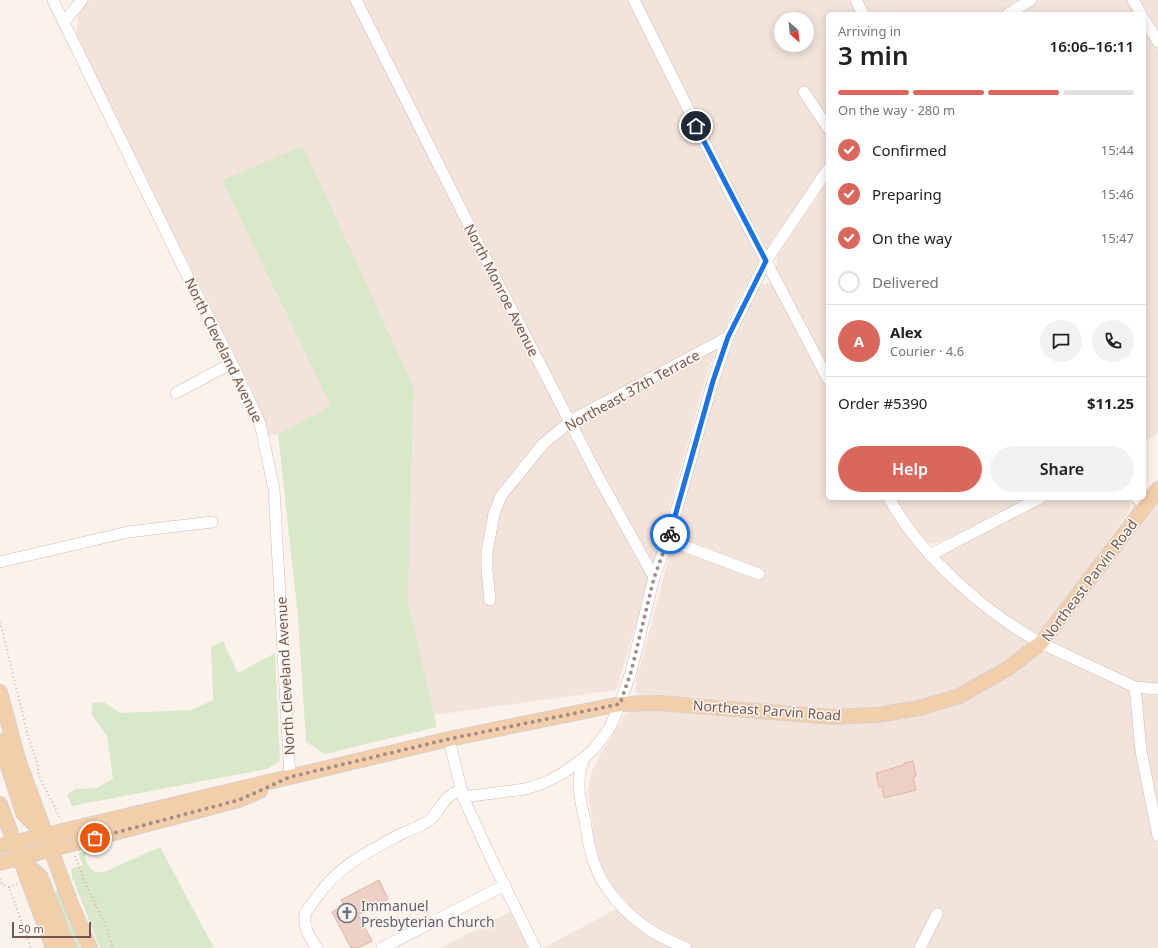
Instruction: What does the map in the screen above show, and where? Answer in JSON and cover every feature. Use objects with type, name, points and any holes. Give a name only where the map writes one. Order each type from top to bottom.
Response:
[{"type":"main road","name":"Northeast Parvin Road","points":[[1146,498],[1158,489]]},
{"type":"main road","name":"Northeast Parvin Road","points":[[5,845],[449,739],[620,704],[659,703],[832,717],[877,715],[920,708],[959,696],[1007,669],[1041,643],[1141,502]]},
{"type":"main road","points":[[0,692],[18,759],[71,904],[90,948]]},
{"type":"main road","points":[[0,741],[23,813],[55,844],[68,846]]},
{"type":"main road","name":"Northeast Parvin Road","points":[[0,863],[239,800],[290,777]]},
{"type":"main road","points":[[0,804],[5,845],[40,876],[69,948]]},
{"type":"main road","points":[[19,858],[53,948]]},
{"type":"street","name":"North Cleveland Avenue","points":[[53,0],[188,277],[232,363],[260,423],[274,489],[290,777]]},
{"type":"street","points":[[64,22],[82,0]]},
{"type":"street","name":"North Monroe Avenue","points":[[356,0],[570,422],[654,578]]},
{"type":"street","points":[[634,0],[727,187],[826,375]]},
{"type":"street","points":[[856,0],[862,12]]},
{"type":"street","points":[[1011,12],[1031,0]]},
{"type":"street","points":[[1133,0],[1140,12]]},
{"type":"street","points":[[1146,22],[1158,42]]},
{"type":"street","points":[[804,92],[826,125]]},
{"type":"street","points":[[317,948],[309,937],[306,927],[306,914],[320,893],[337,872],[368,851],[431,819],[441,804],[456,792],[462,794],[525,789],[550,780],[584,758],[594,749],[609,729],[620,704],[631,672],[654,578],[668,540],[713,381],[728,337],[766,261],[826,172]]},
{"type":"street","name":"Northeast 37th Terrace","points":[[490,600],[487,552],[492,520],[500,496],[543,444],[570,422],[728,337]]},
{"type":"street","points":[[176,393],[232,363]]},
{"type":"street","points":[[890,500],[906,527],[930,555],[980,602],[1016,628],[1041,643],[1135,688],[1158,689]]},
{"type":"street","points":[[930,555],[1036,500]]},
{"type":"street","points":[[0,562],[128,532],[212,522]]},
{"type":"street","points":[[668,540],[759,574]]},
{"type":"street","points":[[1135,688],[1141,751],[1158,836]]},
{"type":"street","points":[[449,739],[462,794],[535,948]]},
{"type":"street","points":[[584,758],[579,772],[578,794],[593,860],[602,880],[621,905],[641,924],[660,936],[686,948]]},
{"type":"street","points":[[382,948],[504,885]]},
{"type":"street","points":[[920,948],[937,914]]},
{"type":"path","points":[[0,622],[39,776],[65,831]]},
{"type":"path","points":[[68,846],[105,924],[113,948]]},
{"type":"path","points":[[0,879],[2,884],[8,887],[31,948]]},
{"type":"shaded area","points":[[89,0],[1021,0],[1001,12],[826,12],[826,164],[774,237],[734,308],[707,373],[655,561],[616,690],[434,715],[408,601],[414,389],[404,368],[278,434],[269,436],[250,386],[80,48],[76,36],[78,15]]},
{"type":"shaded area","points":[[1040,0],[1127,0],[1135,12],[1023,12]]},
{"type":"shaded area","points":[[1140,0],[1158,0],[1158,30]]},
{"type":"shaded area","points":[[1146,30],[1158,50],[1158,434],[1146,440]]},
{"type":"shaded area","points":[[826,184],[826,365],[776,268],[778,255]]},
{"type":"shaded area","points":[[763,283],[769,283],[779,294],[826,386],[826,500],[884,500],[900,527],[929,562],[1047,500],[1128,500],[1130,502],[1128,513],[1050,621],[1028,644],[1000,665],[960,687],[905,705],[848,710],[693,697],[642,696],[636,692],[636,681],[692,471],[728,353],[757,289]]},
{"type":"shaded area","points":[[1158,499],[1158,948],[543,948],[628,903],[613,887],[600,861],[595,843],[588,791],[592,771],[600,755],[623,717],[629,712],[636,710],[681,710],[835,723],[869,723],[922,716],[952,707],[1000,681],[1023,665],[1052,641]]},
{"type":"shaded area","points":[[896,500],[1027,500],[961,533],[937,543],[925,541],[913,528]]},
{"type":"shaded area","points":[[510,912],[529,948],[440,948]]},
{"type":"green space","points":[[303,146],[414,388],[408,601],[437,727],[325,754],[306,742],[298,618],[278,434],[331,406],[222,180]]},
{"type":"green space","points":[[223,641],[238,673],[275,653],[280,761],[267,769],[72,806],[67,795],[75,789],[96,788],[113,779],[107,736],[92,715],[92,703],[104,702],[120,713],[191,710],[213,700],[211,647]]},
{"type":"green space","points":[[160,847],[214,948],[100,948],[72,877],[71,869],[83,865],[78,854],[89,848],[90,850],[85,856],[87,863],[93,871],[104,872]]},
{"type":"green space","points":[[58,888],[82,948],[76,948],[68,934],[53,895]]},
{"type":"building","points":[[913,761],[916,776],[913,777],[916,790],[884,798],[882,786],[879,787],[876,773]]},
{"type":"building","name":"Immanuel Presbyterian Church","points":[[379,880],[388,899],[358,915],[372,941],[358,948],[351,948],[332,912],[344,905],[341,900]]},
{"type":"way so far","points":[[95,838],[239,800],[290,777],[449,739],[620,704],[631,672],[654,578],[670,534]]},
{"type":"place","name":"Immanuel Presbyterian Church","points":[[347,913]]},
{"type":"route","points":[[670,534],[713,381],[728,337],[766,261],[696,126]]}]
